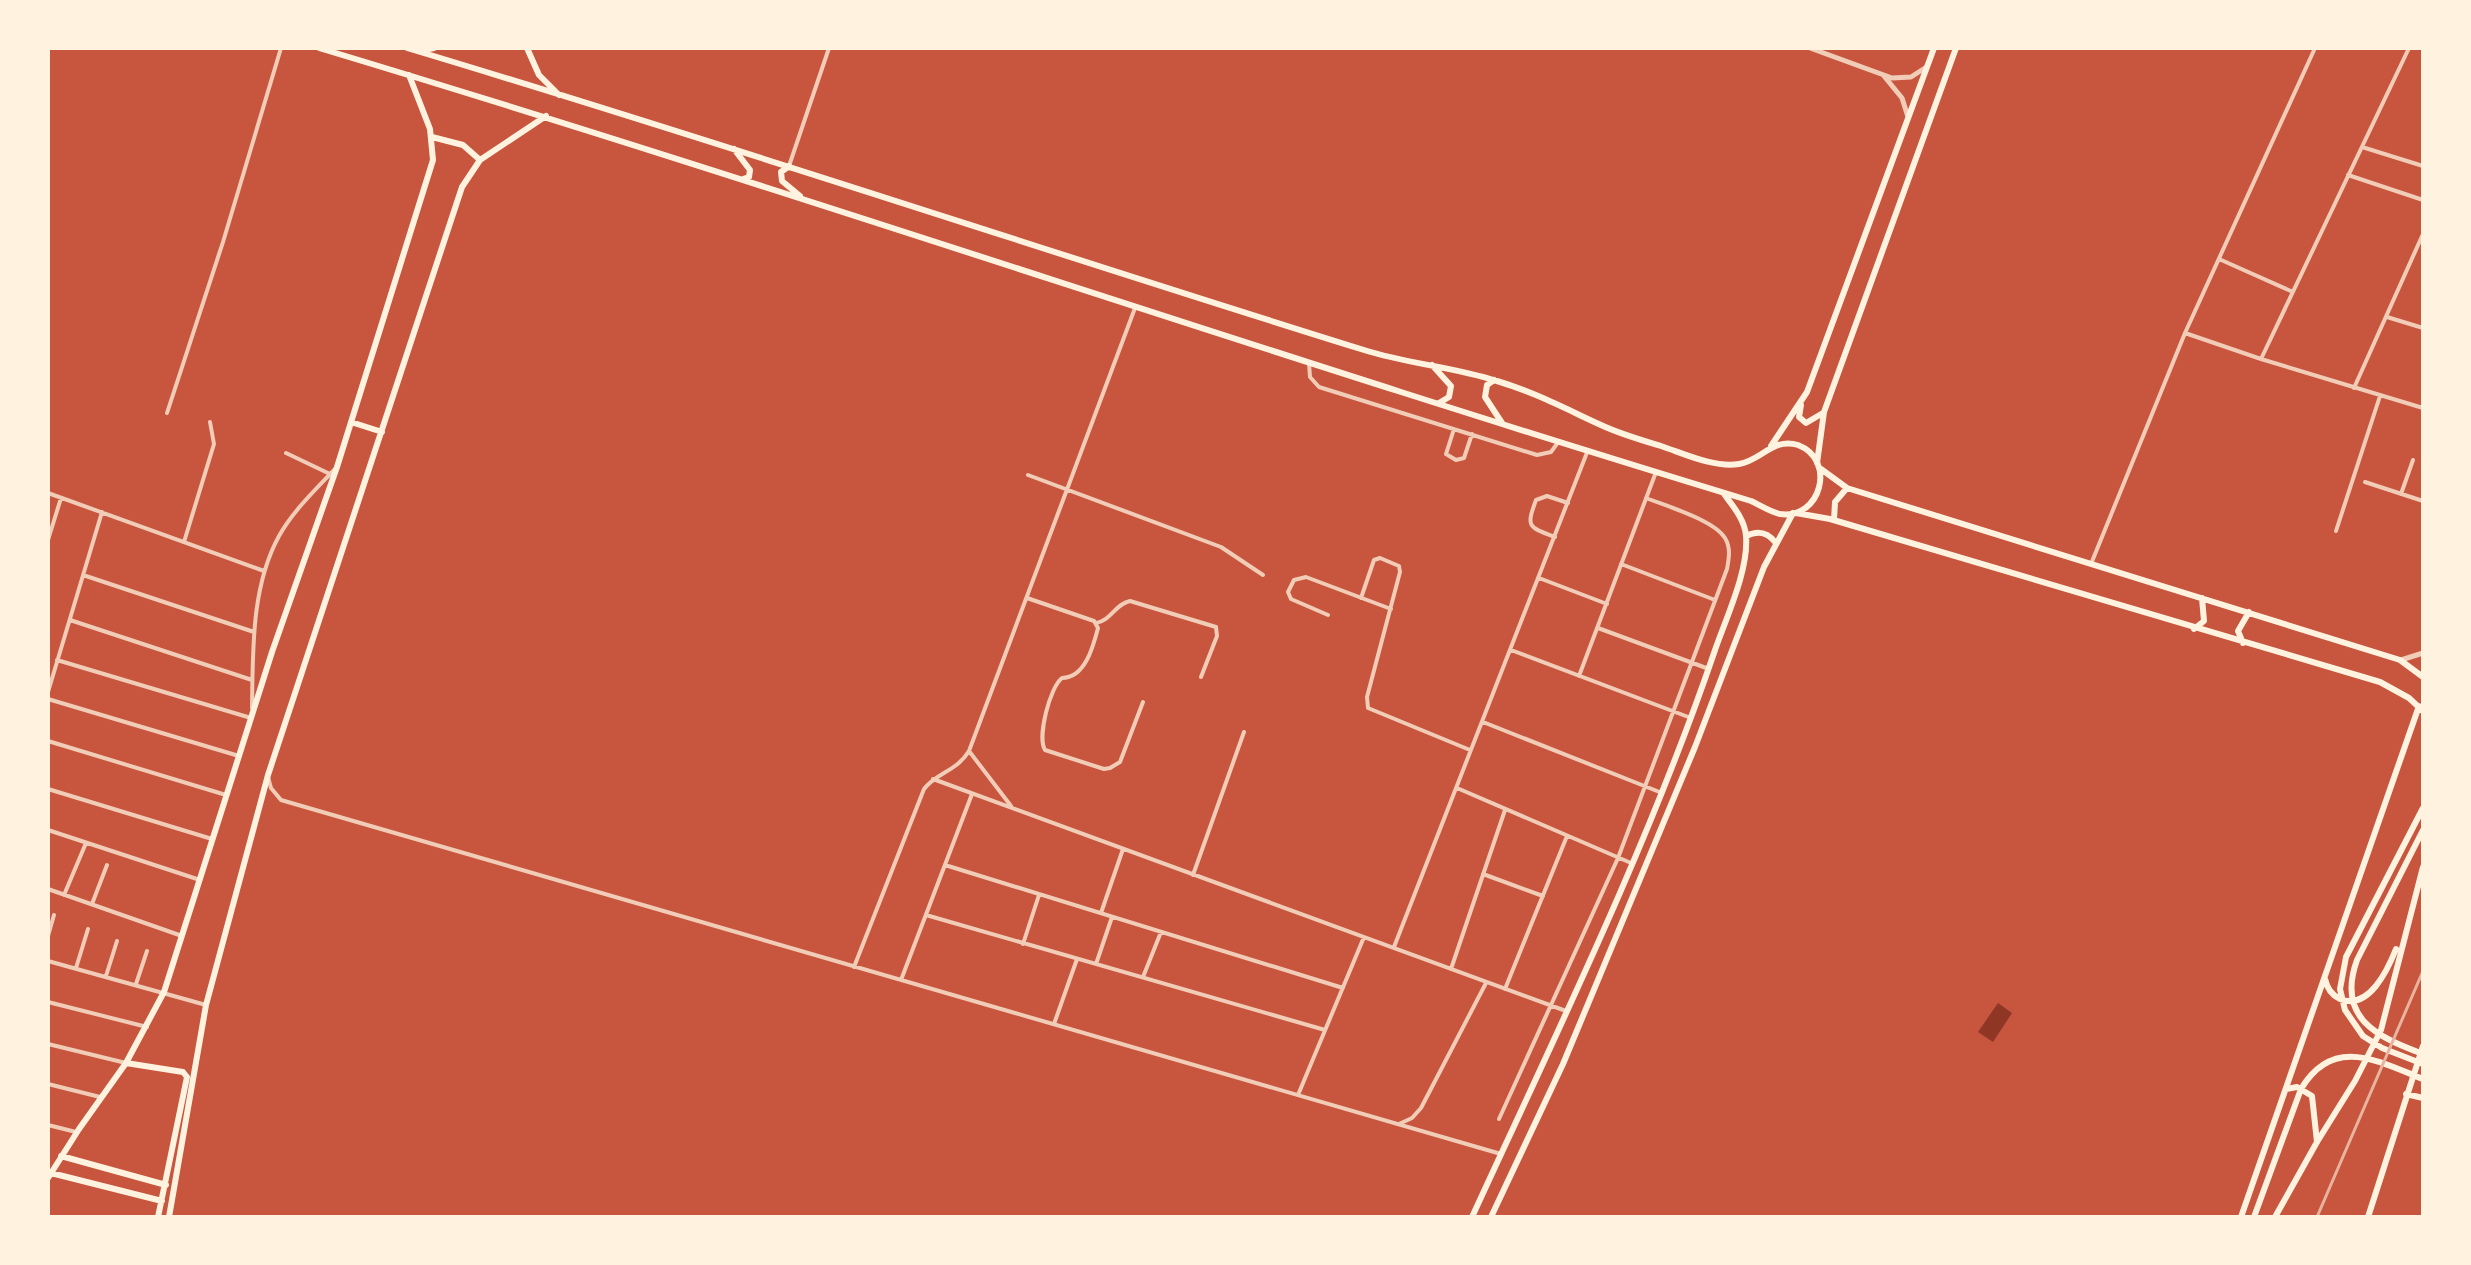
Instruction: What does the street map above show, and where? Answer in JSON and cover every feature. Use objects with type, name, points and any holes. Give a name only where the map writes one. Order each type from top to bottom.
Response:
[{"type":"main road","points":[[319,48],[546,116],[1135,308],[1723,493],[1771,511],[1834,520],[2395,689],[2421,708],[2241,1217]]},
{"type":"main road","points":[[407,48],[1362,349],[1494,380],[1557,403],[1604,427],[1709,461],[1726,465],[1747,462],[1771,446],[1803,398]]},
{"type":"main road","points":[[417,51],[434,48]]},
{"type":"main road","points":[[527,48],[539,75],[562,97]]},
{"type":"main road","points":[[1824,412],[1809,422],[1803,422],[1799,413],[1934,48]]},
{"type":"main road","points":[[1491,1217],[1563,1064],[1695,747],[1775,542],[1794,513],[1808,506],[1817,496],[1821,483],[1819,465],[1824,412],[1956,48]]},
{"type":"main road","points":[[162,1201],[50,1175],[76,1132],[126,1063],[164,992],[251,716],[337,467],[430,171],[432,137],[409,75]]},
{"type":"main road","points":[[169,1217],[206,1005],[268,775],[462,187],[480,160],[546,116]]},
{"type":"main road","points":[[432,137],[463,145],[480,160]]},
{"type":"main road","points":[[734,149],[750,170],[747,179],[739,179]]},
{"type":"main road","points":[[789,166],[781,172],[782,181],[805,200]]},
{"type":"main road","points":[[1432,365],[1451,386],[1449,397],[1439,403]]},
{"type":"main road","points":[[1494,380],[1487,385],[1485,397],[1502,423]]},
{"type":"main road","points":[[351,422],[382,432]]},
{"type":"main road","points":[[1771,446],[1798,445],[1809,452],[1832,480],[1847,488],[2400,660],[2423,677]]},
{"type":"main road","points":[[1834,520],[1835,502],[1847,488]]},
{"type":"main road","points":[[1472,1217],[1567,1011],[1662,793],[1709,669],[1743,567],[1746,536],[1741,520],[1723,493]]},
{"type":"main road","points":[[1746,536],[1759,532],[1775,542]]},
{"type":"main road","points":[[2194,629],[2204,621],[2202,598]]},
{"type":"main road","points":[[2243,643],[2238,631],[2249,612]]},
{"type":"main road","points":[[2423,808],[2346,957],[2340,989],[2345,1010],[2363,1036],[2382,1048],[2423,1064]]},
{"type":"main road","points":[[2423,830],[2357,960],[2351,983],[2355,1007],[2368,1027],[2388,1041],[2423,1054]]},
{"type":"main road","points":[[2275,1217],[2355,1081],[2381,1030],[2423,867]]},
{"type":"main road","points":[[2324,976],[2334,995],[2348,1001],[2362,998],[2388,969],[2405,929]]},
{"type":"main road","points":[[2368,1217],[2423,1046]]},
{"type":"main road","points":[[2254,1217],[2301,1089],[2314,1071],[2333,1059],[2355,1056],[2366,1057],[2423,1079]]},
{"type":"main road","points":[[126,1063],[186,1075],[195,1073]]},
{"type":"main road","points":[[158,1217],[186,1075]]},
{"type":"main road","points":[[2286,1089],[2297,1087],[2312,1096],[2317,1142]]},
{"type":"main road","points":[[2406,1094],[2423,1098]]},
{"type":"main road","points":[[61,1156],[166,1185]]},
{"type":"street","points":[[167,413],[223,242],[281,48]]},
{"type":"street","points":[[789,166],[829,48]]},
{"type":"street","points":[[1810,48],[1884,75],[1902,78],[1926,68]]},
{"type":"street","points":[[2091,564],[2185,333],[2315,48]]},
{"type":"street","points":[[2261,359],[2409,48]]},
{"type":"street","points":[[1884,75],[1897,90],[1908,117]]},
{"type":"street","points":[[2362,147],[2423,166]]},
{"type":"street","points":[[2348,175],[2423,200]]},
{"type":"street","points":[[2354,388],[2423,234]]},
{"type":"street","points":[[2219,259],[2293,292]]},
{"type":"street","points":[[854,967],[924,789],[933,779],[956,767],[969,751],[1135,308]]},
{"type":"street","points":[[2386,316],[2423,328]]},
{"type":"street","points":[[2185,333],[2423,408]]},
{"type":"street","points":[[1309,363],[1310,377],[1319,387],[1537,455],[1551,452],[1559,441]]},
{"type":"street","points":[[2336,531],[2380,395]]},
{"type":"street","points":[[184,542],[214,444],[210,422]]},
{"type":"street","points":[[1454,429],[1446,454],[1456,460],[1464,458],[1472,434]]},
{"type":"street","points":[[1394,948],[1588,450]]},
{"type":"street","points":[[286,453],[330,474]]},
{"type":"street","points":[[2401,494],[2413,460]]},
{"type":"street","points":[[57,660],[251,716],[254,632],[264,571],[278,538],[291,518],[337,467]]},
{"type":"street","points":[[1579,676],[1656,472]]},
{"type":"street","points":[[1028,475],[1221,547],[1263,575]]},
{"type":"street","points":[[2365,482],[2423,501]]},
{"type":"street","points":[[48,493],[264,571]]},
{"type":"street","points":[[1555,537],[1535,530],[1531,525],[1529,519],[1536,500],[1547,496],[1568,503]]},
{"type":"street","points":[[48,540],[61,498]]},
{"type":"street","points":[[1499,1119],[1618,858],[1730,553],[1725,538],[1715,526],[1646,498]]},
{"type":"street","points":[[48,692],[102,512]]},
{"type":"street","points":[[1361,598],[1374,560],[1380,558],[1396,564],[1400,572],[1367,697],[1371,711],[1470,750]]},
{"type":"street","points":[[1621,564],[1715,600]]},
{"type":"street","points":[[83,575],[254,632]]},
{"type":"street","points":[[1328,615],[1291,599],[1288,592],[1294,580],[1306,577],[1391,609]]},
{"type":"street","points":[[1539,578],[1607,604]]},
{"type":"street","points":[[1027,598],[1096,623],[1106,620],[1119,605],[1130,601],[1216,627],[1217,636],[1201,677]]},
{"type":"street","points":[[70,620],[252,680]]},
{"type":"street","points":[[1096,623],[1098,631],[1081,671],[1072,677],[1062,678],[1054,686],[1041,737],[1043,746],[1050,753],[1110,768],[1120,762],[1143,702]]},
{"type":"street","points":[[1598,628],[1709,669]]},
{"type":"street","points":[[1511,650],[1691,718]]},
{"type":"street","points":[[2400,660],[2423,653]]},
{"type":"street","points":[[48,699],[239,756]]},
{"type":"street","points":[[1483,722],[1662,793]]},
{"type":"street","points":[[1193,875],[1244,732]]},
{"type":"street","points":[[48,741],[227,796]]},
{"type":"street","points":[[969,751],[1012,808]]},
{"type":"street","points":[[268,775],[271,788],[281,800],[1501,1154]]},
{"type":"street","points":[[933,779],[1567,1011]]},
{"type":"street","points":[[1457,788],[1631,863]]},
{"type":"street","points":[[48,789],[212,839]]},
{"type":"street","points":[[901,980],[972,794]]},
{"type":"street","points":[[1451,969],[1505,810]]},
{"type":"street","points":[[48,830],[200,880]]},
{"type":"street","points":[[1505,989],[1567,836]]},
{"type":"street","points":[[64,895],[86,843]]},
{"type":"street","points":[[1101,913],[1123,849]]},
{"type":"street","points":[[92,904],[107,865]]},
{"type":"street","points":[[945,865],[1343,988]]},
{"type":"street","points":[[1483,874],[1543,896]]},
{"type":"street","points":[[48,889],[182,936]]},
{"type":"street","points":[[1023,944],[1039,895]]},
{"type":"street","points":[[48,936],[54,915]]},
{"type":"street","points":[[926,915],[1325,1030]]},
{"type":"street","points":[[1096,964],[1112,917]]},
{"type":"street","points":[[76,968],[88,929]]},
{"type":"street","points":[[1143,977],[1161,932]]},
{"type":"street","points":[[1298,1095],[1364,937]]},
{"type":"street","points":[[106,976],[117,941]]},
{"type":"street","points":[[136,984],[147,951]]},
{"type":"street","points":[[1053,1025],[1077,959]]},
{"type":"street","points":[[48,961],[206,1005]]},
{"type":"street","points":[[1399,1124],[1412,1118],[1421,1108],[1486,983]]},
{"type":"street","points":[[48,1002],[147,1027]]},
{"type":"street","points":[[48,1044],[126,1063]]},
{"type":"street","points":[[48,1084],[101,1097]]},
{"type":"street","points":[[48,1125],[76,1132]]},
{"type":"shaded area","points":[[1998,1003],[2012,1013],[1993,1042],[1978,1032]]},
{"type":"railway","points":[[2317,1217],[2423,971]]}]
